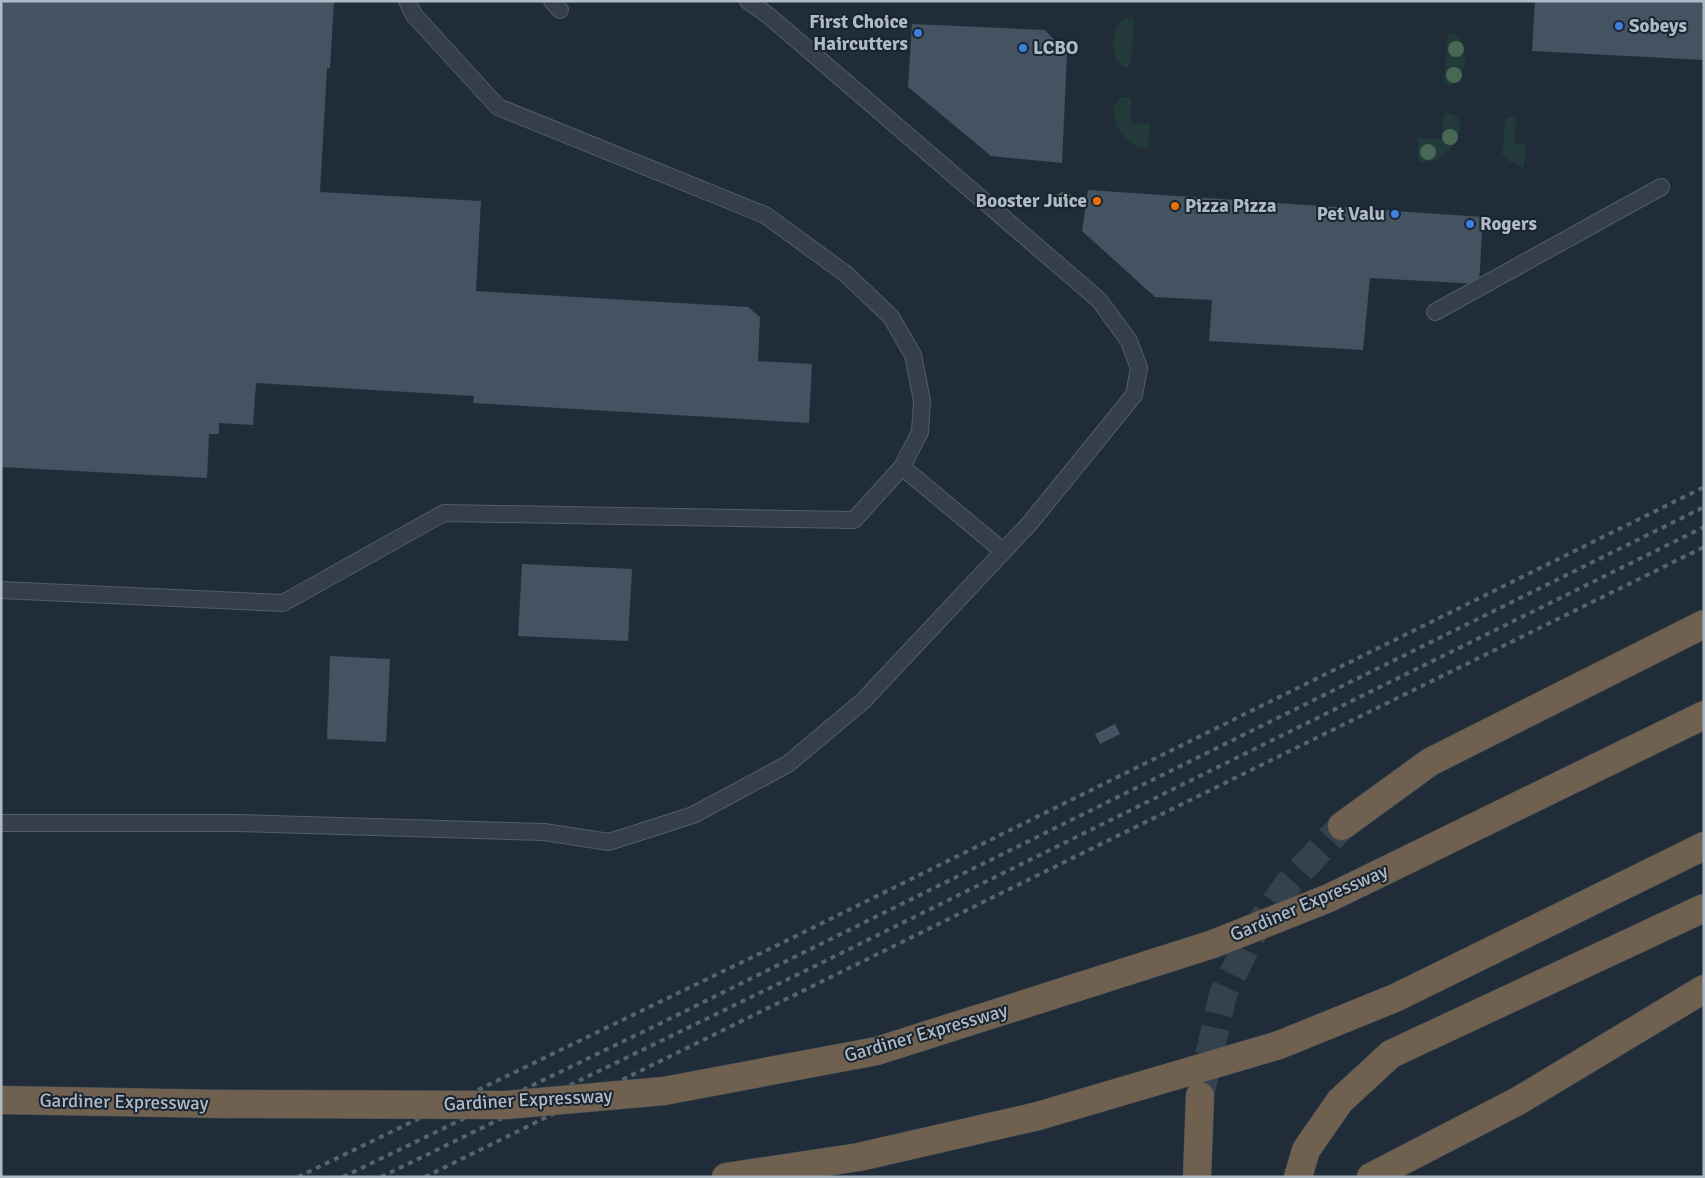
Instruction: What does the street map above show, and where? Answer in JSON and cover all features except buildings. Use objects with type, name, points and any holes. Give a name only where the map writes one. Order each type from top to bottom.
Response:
[{"type":"highway","points":[[1342,826],[1430,762],[1704,624]]},
{"type":"highway","name":"Gardiner Expressway","points":[[1,1100],[223,1104],[506,1105],[664,1091],[877,1052],[1213,944],[1329,898],[1704,715]]},
{"type":"highway","points":[[726,1177],[859,1157],[1038,1116],[1279,1045],[1395,998],[1704,846]]},
{"type":"highway","points":[[1298,1177],[1306,1150],[1340,1101],[1391,1054],[1704,908]]},
{"type":"highway","points":[[1377,1174],[1518,1100],[1704,989]]},
{"type":"highway","points":[[1198,1177],[1200,1096]]},
{"type":"lane","points":[[1,590],[283,603],[444,513],[854,520],[902,467],[920,432],[922,401],[913,355],[892,317],[846,274],[764,214],[498,107],[414,15],[407,1]]},
{"type":"lane","points":[[1,823],[236,823],[544,832],[608,842],[693,815],[788,764],[863,701],[1030,523],[1134,395],[1138,368],[1129,341],[1099,300],[776,22],[748,1]]},
{"type":"lane","points":[[1435,312],[1662,188]]},
{"type":"lane","points":[[902,467],[1003,551]]},
{"type":"green space","points":[[1124,18],[1131,18],[1134,21],[1131,63],[1127,68],[1121,65],[1117,59],[1113,45],[1116,30]]},
{"type":"green space","points":[[1451,32],[1458,37],[1462,44],[1465,60],[1464,68],[1460,75],[1449,86],[1444,83],[1448,34]]},
{"type":"green space","points":[[1120,98],[1131,98],[1131,123],[1150,124],[1148,147],[1145,149],[1126,140],[1118,129],[1113,108]]},
{"type":"green space","points":[[1444,113],[1453,115],[1459,120],[1458,137],[1444,155],[1432,161],[1418,163],[1418,138],[1442,139]]},
{"type":"green space","points":[[1513,116],[1516,119],[1515,143],[1526,144],[1524,168],[1509,161],[1502,154],[1506,118]]},
{"type":"tunnel","points":[[1200,1096],[1223,994],[1253,933],[1289,883],[1342,826]]},
{"type":"railway","points":[[298,1177],[794,937],[1704,487]]},
{"type":"railway","points":[[343,1177],[655,1026],[1704,507]]},
{"type":"railway","points":[[381,1177],[813,967],[1704,527]]},
{"type":"railway","points":[[425,1177],[1704,547]]},
{"type":"place","name":"Sobeys","points":[[1619,26]]},
{"type":"place","name":"First Choice Haircutters","points":[[918,33]]},
{"type":"place","name":"LCBO","points":[[1023,48]]},
{"type":"place","name":"Booster Juice","points":[[1097,201]]},
{"type":"place","name":"Pizza Pizza","points":[[1175,206]]},
{"type":"place","name":"Pet Valu","points":[[1395,214]]},
{"type":"place","name":"Rogers","points":[[1470,224]]}]
